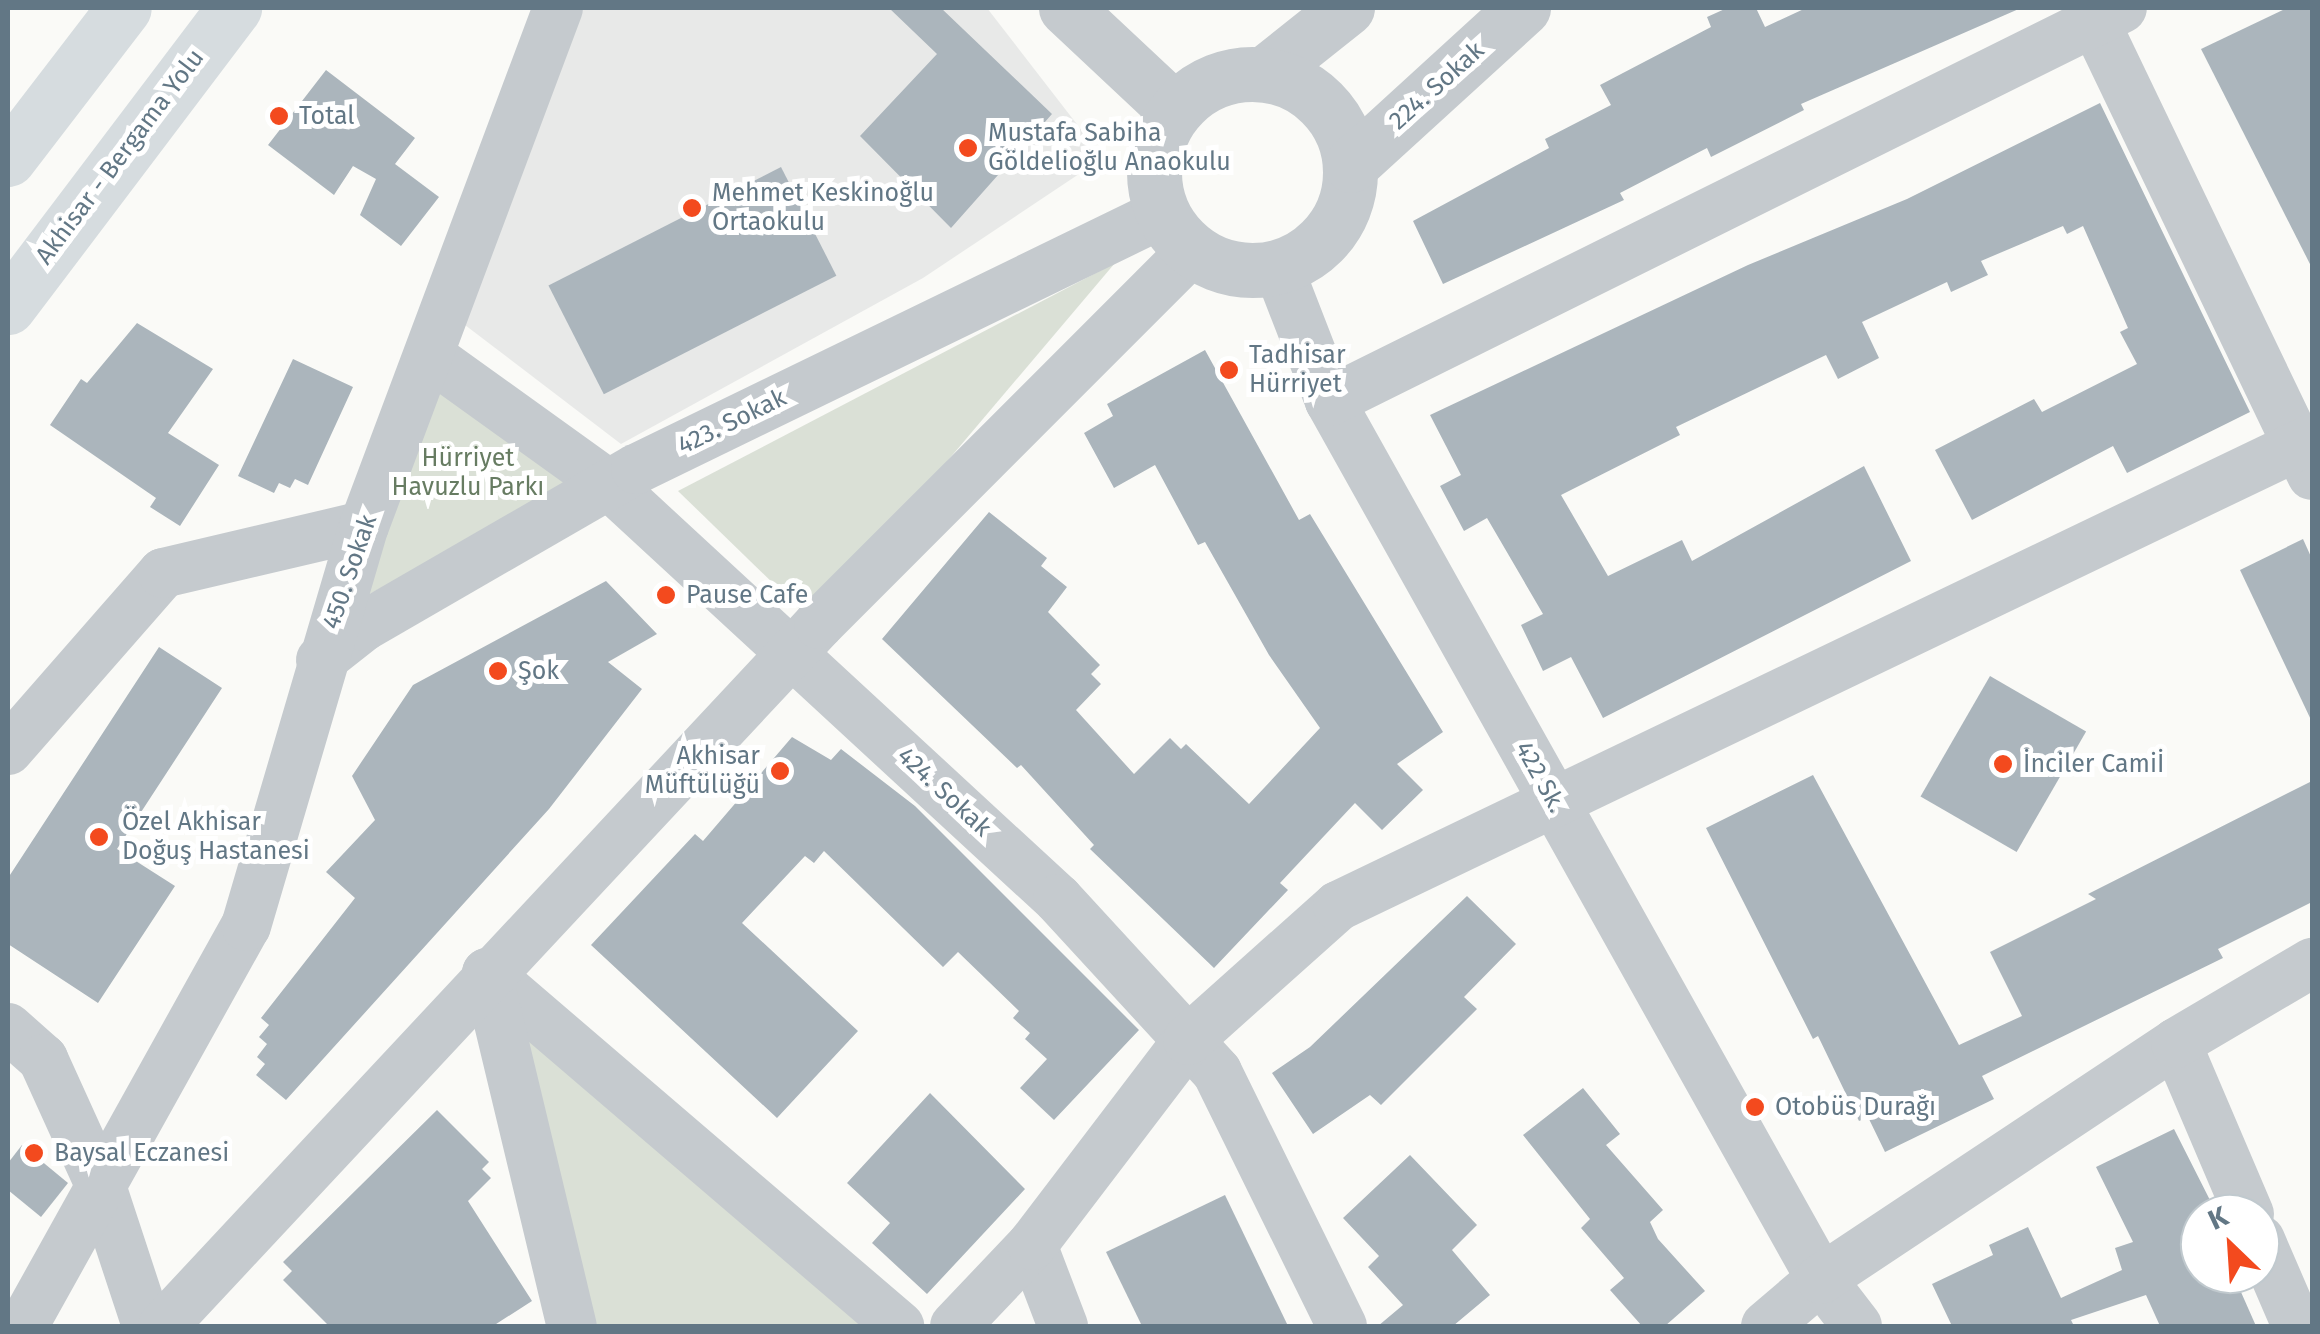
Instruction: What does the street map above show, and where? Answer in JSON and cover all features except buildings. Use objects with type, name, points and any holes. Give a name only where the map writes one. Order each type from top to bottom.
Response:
[{"type":"main road","points":[[8,159],[124,8]]},
{"type":"main road","name":"Akhisar - Bergama Yolu","points":[[8,307],[234,8]]},
{"type":"street","name":"450. Sokak","points":[[23,1326],[165,1080],[246,926],[320,660],[364,526],[431,357],[558,8]]},
{"type":"street","points":[[1066,8],[1175,110]]},
{"type":"street","points":[[1264,74],[1347,8]]},
{"type":"street","name":"224. Sokak","points":[[1351,165],[1523,8]]},
{"type":"street","points":[[976,1317],[1188,1040],[1338,906],[2308,453],[2102,12],[1330,401]]},
{"type":"street","points":[[1264,74],[1296,83],[1324,104],[1343,132],[1351,165],[1347,199],[1332,230],[1307,254],[1278,266],[1248,270],[1177,232],[1153,168],[1175,110],[1198,89],[1230,76],[1264,74]]},
{"type":"street","points":[[163,1326],[487,973],[794,652],[1177,232]]},
{"type":"street","name":"423. Sokak","points":[[320,660],[364,626],[609,485],[1177,232]]},
{"type":"street","name":"422 Sk.","points":[[1278,266],[1330,401],[1554,804],[1822,1302],[1857,1326]]},
{"type":"street","name":"424. Sokak","points":[[431,357],[609,485],[1058,898],[1217,1072],[1342,1326]]},
{"type":"street","points":[[8,750],[163,573],[364,526]]},
{"type":"street","points":[[1766,1326],[1822,1302],[2176,1043],[2312,963]]},
{"type":"street","points":[[487,973],[572,1326]]},
{"type":"street","points":[[487,973],[899,1326]]},
{"type":"street","points":[[8,1028],[42,1058],[102,1189],[147,1326]]},
{"type":"street","points":[[2176,1043],[2240,1194]]},
{"type":"street","points":[[1032,1245],[1063,1326]]},
{"type":"street","points":[[2280,1286],[2297,1326]]},
{"type":"shaded area","name":"Mehmet Keskinoğlu Ortaokulu","points":[[577,8],[987,8],[1103,158],[923,278],[621,444],[465,325]]},
{"type":"green space","points":[[1115,263],[812,621],[678,491]]},
{"type":"green space","name":"Hürriyet Havuzlu Parkı","points":[[441,379],[586,482],[352,603]]},
{"type":"green space","points":[[509,1015],[871,1326],[587,1326]]},
{"type":"place","name":"Total","points":[[279,116]]},
{"type":"place","name":"Mustafa Sabiha Göldelioğlu Anaokulu","points":[[968,148]]},
{"type":"place","name":"Mehmet Keskinoğlu Ortaokulu","points":[[692,208]]},
{"type":"place","name":"Tadhisar Hürriyet","points":[[1229,370]]},
{"type":"place","name":"Pause Cafe","points":[[666,595]]},
{"type":"place","name":"Şok","points":[[498,671]]},
{"type":"place","name":"İnciler Camiİ","points":[[2003,764]]},
{"type":"place","name":"Akhisar Müftülüğü","points":[[780,771]]},
{"type":"place","name":"Özel Akhisar Doğuş Hastanesi","points":[[99,837]]},
{"type":"place","name":"Otobüs Durağı","points":[[1755,1107]]},
{"type":"place","name":"Baysal Eczanesi","points":[[34,1153]]}]
